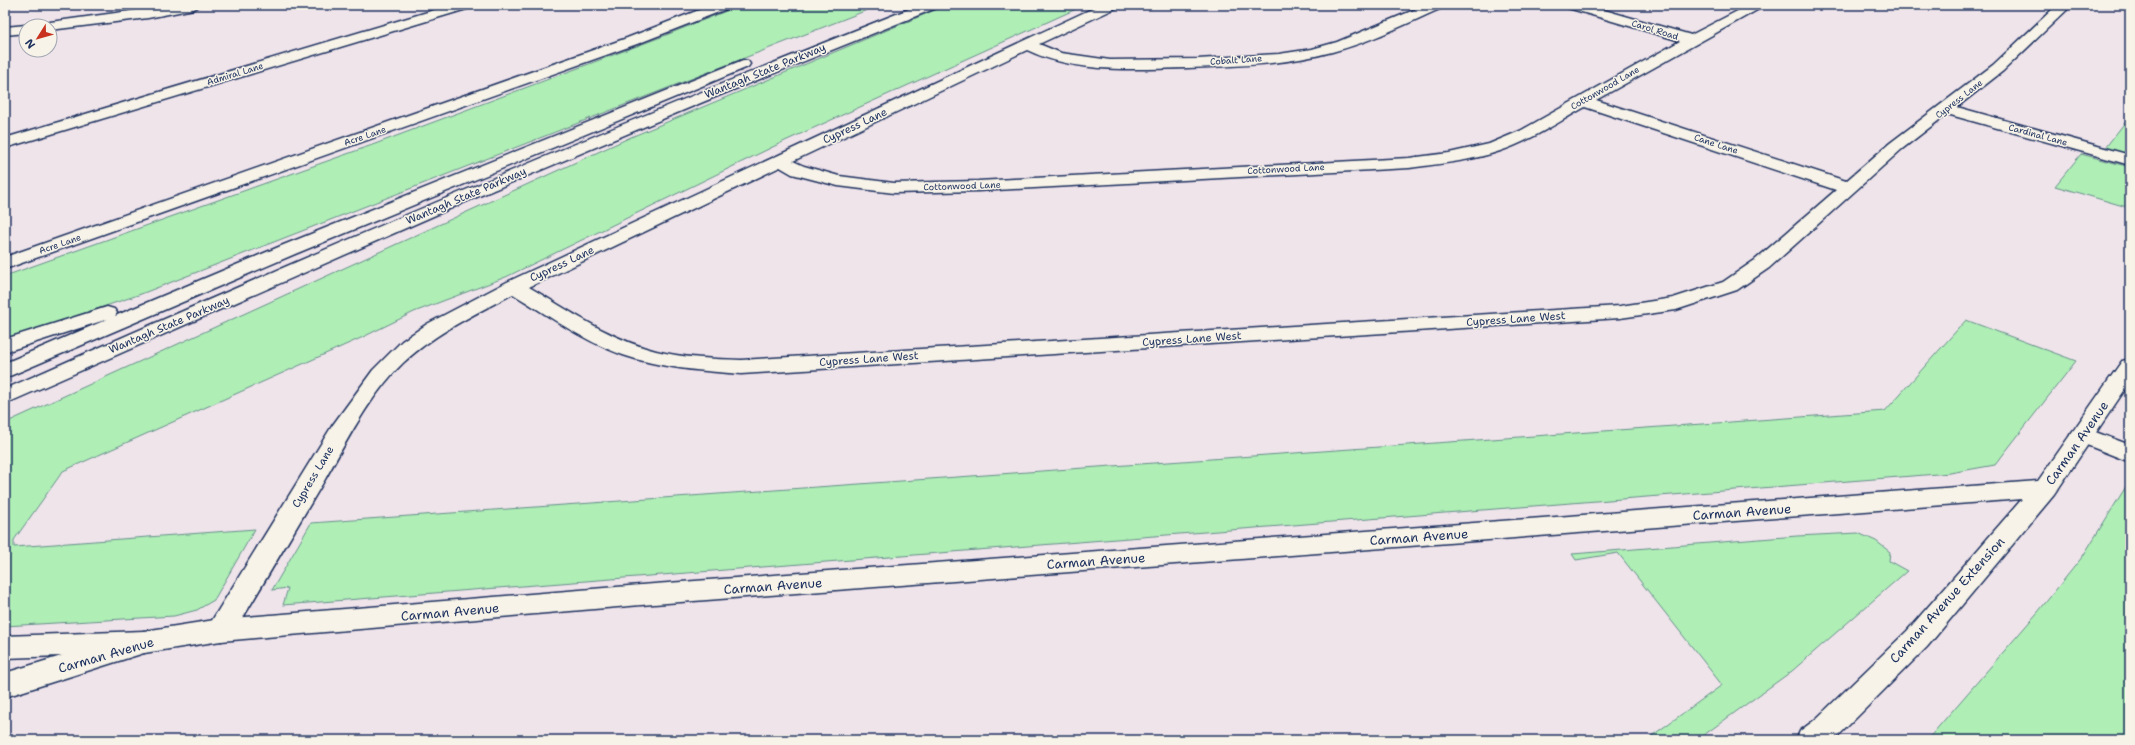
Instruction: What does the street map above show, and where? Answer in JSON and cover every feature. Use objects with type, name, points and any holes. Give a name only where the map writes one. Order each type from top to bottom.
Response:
[{"type":"main road","points":[[58,25],[148,14],[194,5]]},
{"type":"main road","name":"Admiral Lane","points":[[5,143],[466,5]]},
{"type":"main road","name":"Acre Lane","points":[[5,263],[632,41],[724,5]]},
{"type":"main road","name":"Wantagh State Parkway","points":[[5,371],[288,250],[653,100],[895,5]]},
{"type":"main road","name":"Wantagh State Parkway","points":[[5,397],[561,156],[815,50],[931,5]]},
{"type":"main road","name":"Cypress Lane","points":[[221,630],[343,428],[384,371],[409,347],[432,329],[514,286],[1111,5]]},
{"type":"main road","name":"Cobalt Lane","points":[[1027,44],[1057,56],[1114,64],[1160,64],[1259,59],[1300,55],[1327,50],[1361,38],[1437,5]]},
{"type":"main road","name":"Carol Road","points":[[1573,5],[1692,40]]},
{"type":"main road","name":"Cottonwood Lane","points":[[780,161],[798,170],[838,181],[894,188],[978,186],[1409,163],[1449,158],[1494,148],[1526,134],[1692,40],[1759,5]]},
{"type":"main road","name":"Cypress Lane","points":[[1849,188],[1896,146],[1946,110],[1998,68],[2065,5]]},
{"type":"main road","points":[[5,31],[18,30]]},
{"type":"main road","name":"Cane Lane","points":[[1583,101],[1849,188]]},
{"type":"main road","name":"Cardinal Lane","points":[[1946,110],[2130,160]]},
{"type":"main road","name":"Cypress Lane West","points":[[514,286],[588,332],[625,348],[649,356],[684,363],[741,367],[1620,312],[1676,304],[1730,286],[1762,264],[1849,188]]},
{"type":"main road","points":[[5,346],[110,312],[288,250]]},
{"type":"main road","name":"Carman Avenue","points":[[5,685],[144,642],[221,630],[633,596],[2045,490],[2130,366]]},
{"type":"main road","points":[[5,406],[57,374]]},
{"type":"main road","points":[[2082,435],[2130,454]]},
{"type":"main road","name":"Carman Avenue Extension","points":[[1811,740],[1827,728],[1917,638],[2045,490]]},
{"type":"main road","points":[[5,647],[144,642]]},
{"type":"green space","points":[[741,5],[880,5],[141,294],[5,340],[5,276],[375,144],[661,37]]},
{"type":"green space","points":[[947,5],[1085,5],[785,141],[506,277],[414,312],[361,338],[63,471],[14,540],[14,547],[255,529],[214,600],[197,610],[174,616],[5,626],[5,423],[631,137]]},
{"type":"green space","points":[[2130,116],[2130,155],[2105,148]]},
{"type":"green space","points":[[2081,154],[2130,167],[2130,208],[2055,186]]},
{"type":"green space","points":[[1966,320],[2076,361],[1995,465],[1950,473],[283,605],[288,588],[272,590],[311,523],[1885,411]]},
{"type":"green space","points":[[2130,480],[2130,740],[1927,740],[2038,612],[2083,556]]},
{"type":"green space","points":[[1858,533],[1876,541],[1890,552],[1889,561],[1907,571],[1792,671],[1697,740],[1646,740],[1722,685],[1618,553],[1576,560],[1572,554],[1797,536]]}]
